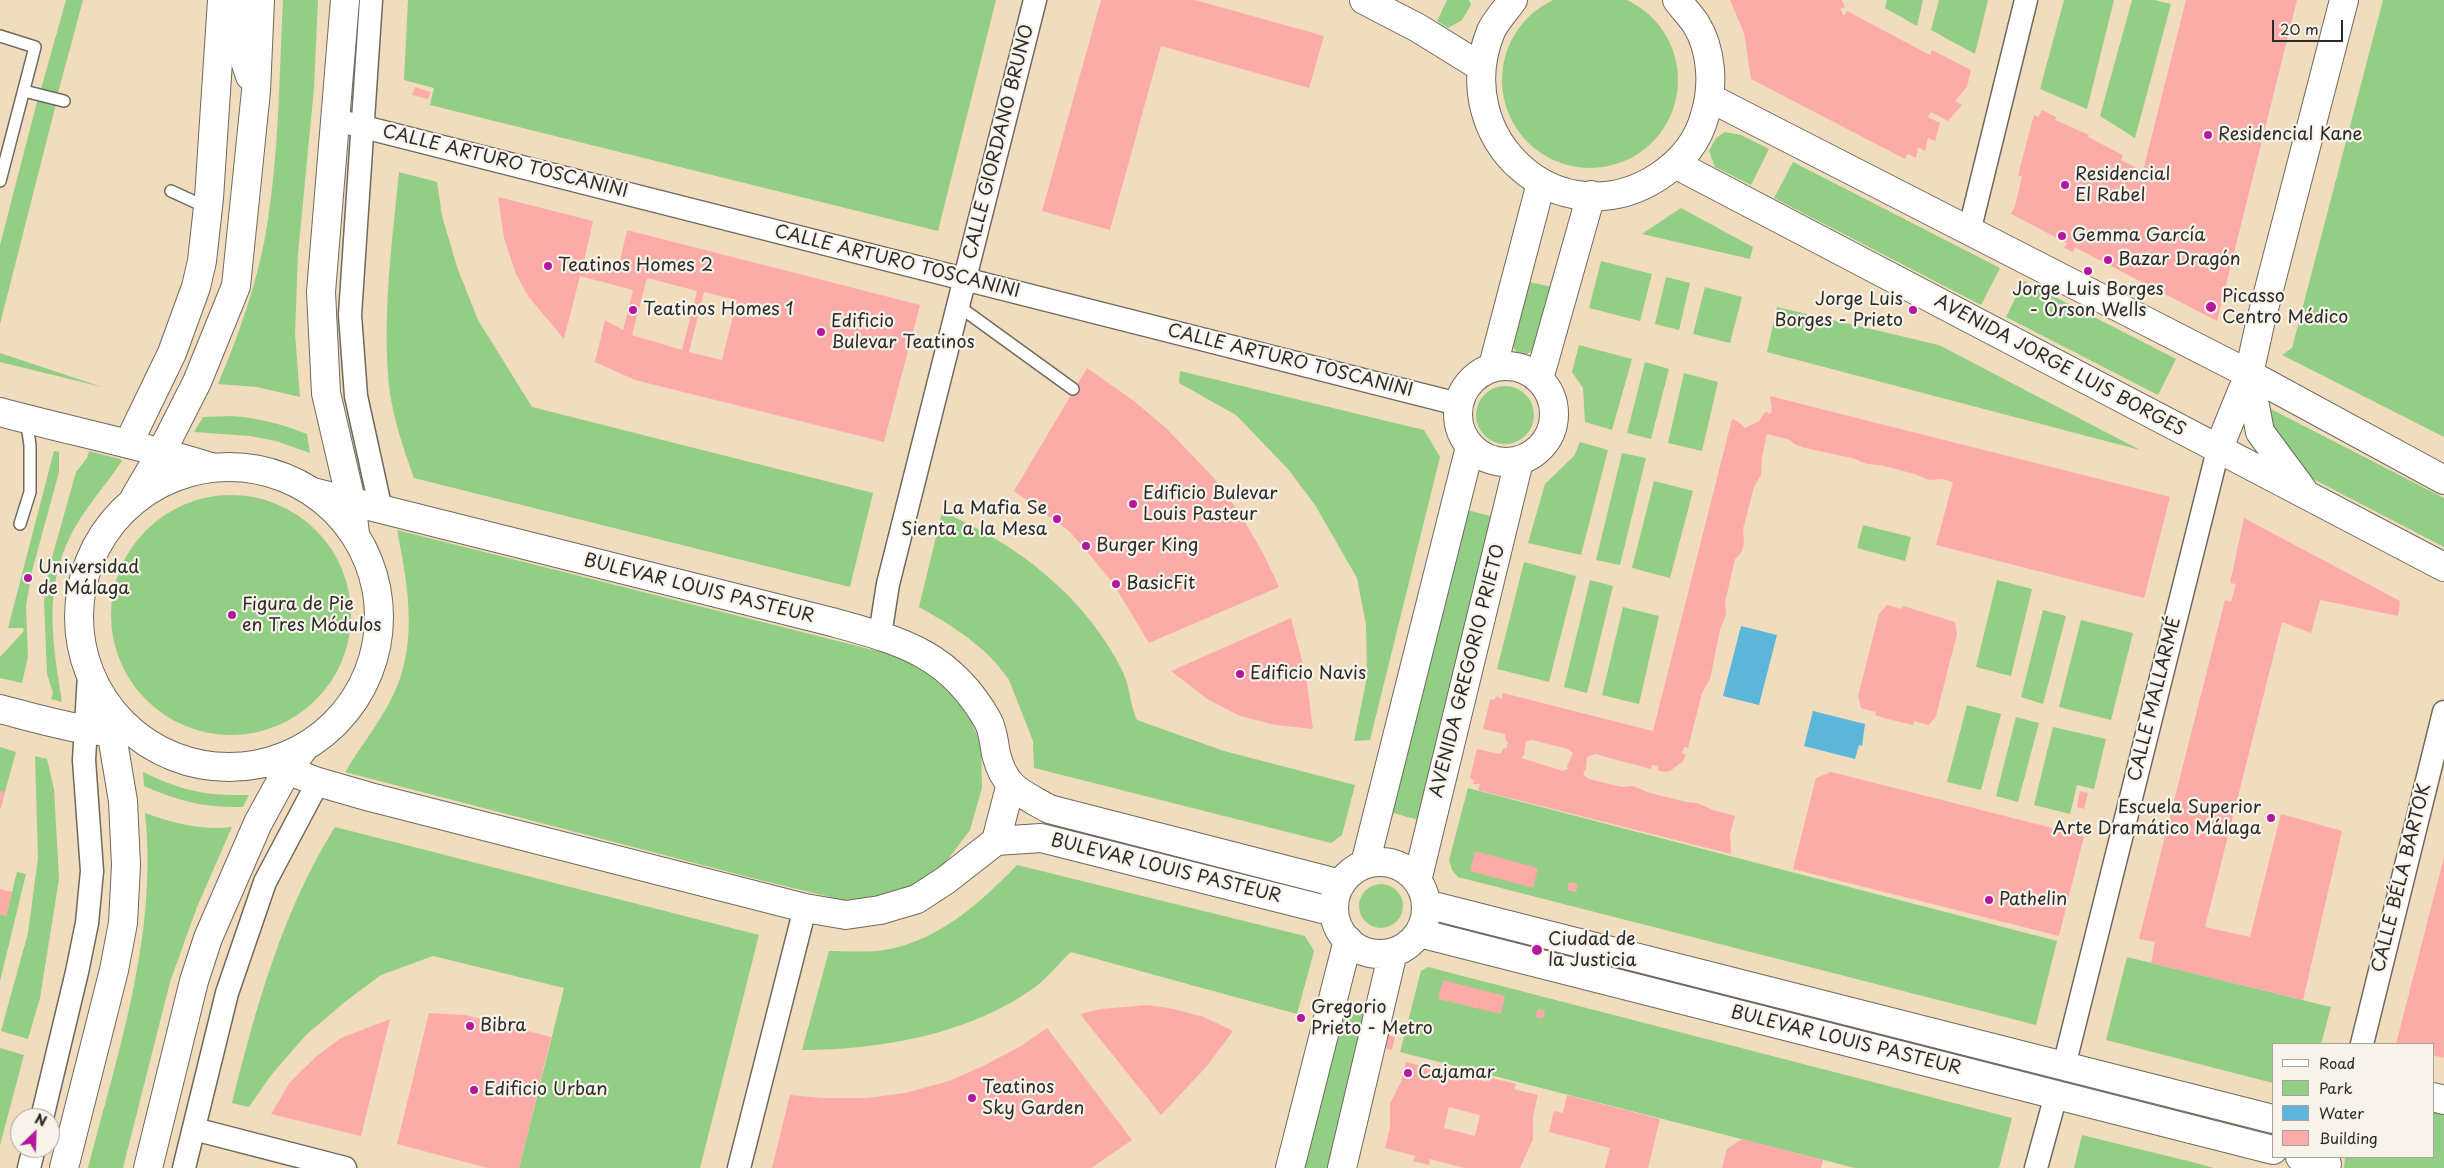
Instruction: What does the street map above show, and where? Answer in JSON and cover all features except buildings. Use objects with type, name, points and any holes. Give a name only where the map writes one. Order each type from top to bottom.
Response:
[{"type":"street","points":[[128,444],[164,370],[196,287],[202,261],[208,208],[222,0]]},
{"type":"street","points":[[232,0],[234,28],[256,91]]},
{"type":"street","points":[[64,1168],[114,970],[123,923],[126,865],[121,733],[90,676],[79,638],[78,600],[88,563],[106,529],[132,501],[162,451],[197,382],[236,286],[256,91],[260,0]]},
{"type":"street","points":[[345,0],[320,292],[326,394],[351,501],[355,534]]},
{"type":"street","points":[[371,0],[350,315],[356,396],[381,510]]},
{"type":"street","name":"CALLE GIORDANO BRUNO","points":[[880,635],[888,584],[1035,0]]},
{"type":"street","points":[[1364,0],[1418,28],[1481,67]]},
{"type":"street","points":[[1513,0],[1492,29],[1481,67],[1482,102],[1493,134],[1514,162],[1541,183],[1567,193],[1591,196],[1619,194],[1644,186],[1677,165],[1702,127],[1710,98],[1709,60],[1696,24],[1676,0]]},
{"type":"street","points":[[1969,232],[2026,0]]},
{"type":"street","points":[[2218,450],[2249,374],[2260,324],[2344,0]]},
{"type":"street","points":[[1710,98],[2249,374],[2444,480]]},
{"type":"street","name":"CALLE ARTURO TOSCANINI","points":[[336,120],[1458,404]]},
{"type":"street","name":"AVENIDA JORGE LUIS BORGES","points":[[1677,165],[2444,567]]},
{"type":"street","points":[[1493,366],[1541,183]]},
{"type":"street","points":[[1539,379],[1591,196]]},
{"type":"street","points":[[1493,366],[1521,368],[1539,379],[1545,384],[1554,408],[1552,430],[1542,448],[1518,461],[1493,461],[1470,447],[1458,424],[1458,404],[1469,382],[1493,366]]},
{"type":"street","points":[[2249,374],[2260,432],[2305,494]]},
{"type":"street","points":[[13,416],[162,451],[211,467]]},
{"type":"street","points":[[1365,864],[1470,447]]},
{"type":"street","name":"CALLE MALLARMÉ","points":[[2064,1066],[2218,450]]},
{"type":"street","name":"AVENIDA GREGORIO PRIETO","points":[[1422,892],[1518,461]]},
{"type":"street","points":[[132,501],[170,478],[211,467],[238,466],[264,470],[290,479],[313,492],[336,511],[355,534],[370,563],[378,595],[380,628],[374,660],[361,691],[342,718],[324,734],[277,767],[258,823],[208,938],[194,981],[148,1168]]},
{"type":"street","name":"BULEVAR LOUIS PASTEUR","points":[[313,492],[880,635],[914,648],[946,669],[972,696],[989,722],[998,762],[1010,787],[1049,809],[1341,884]]},
{"type":"street","points":[[44,1108],[77,972],[86,923],[92,871],[84,760],[90,676]]},
{"type":"street","points":[[0,709],[85,730],[121,733],[172,757],[196,764],[220,768],[277,767],[318,782],[805,908],[846,915],[880,910],[917,898],[946,880],[996,841],[1010,787]]},
{"type":"street","name":"CALLE BÉLA BARTOK","points":[[2362,1043],[2444,712]]},
{"type":"street","points":[[184,1168],[227,993],[265,882],[318,782]]},
{"type":"street","name":"BULEVAR LOUIS PASTEUR","points":[[996,841],[1041,838],[1334,912]]},
{"type":"street","points":[[1380,862],[1394,864],[1407,870],[1422,892],[1425,919],[1419,933],[1408,945],[1393,952],[1369,952],[1348,940],[1341,931],[1334,912],[1336,896],[1341,884],[1351,872],[1365,864],[1380,862]]},
{"type":"street","name":"BULEVAR LOUIS PASTEUR","points":[[1422,892],[2064,1066],[2272,1119]]},
{"type":"street","points":[[739,1168],[805,908]]},
{"type":"street","name":"BULEVAR LOUIS PASTEUR","points":[[1419,933],[2272,1150]]},
{"type":"street","points":[[1290,1168],[1348,940]]},
{"type":"street","points":[[1342,1168],[1393,952]]},
{"type":"street","points":[[2036,1168],[2056,1095]]},
{"type":"street","points":[[194,1129],[345,1168]]},
{"type":"street","points":[[2305,1158],[2328,1163]]},
{"type":"lane","points":[[0,36],[35,47],[0,181]]},
{"type":"lane","points":[[24,91],[64,101]]},
{"type":"lane","points":[[171,191],[208,208]]},
{"type":"lane","points":[[958,305],[1073,389]]},
{"type":"lane","points":[[13,416],[30,445],[30,492],[20,524]]},
{"type":"green space","points":[[1554,-1],[1626,-1],[1632,2],[1658,24],[1668,38],[1672,46],[1678,71],[1677,97],[1672,114],[1658,136],[1632,158],[1607,167],[1573,167],[1548,158],[1522,136],[1508,114],[1503,97],[1503,63],[1512,38],[1534,12]]},
{"type":"green space","points":[[66,0],[83,0],[58,93],[41,89]]},
{"type":"green space","points":[[283,0],[318,0],[314,88],[298,254],[295,334],[300,397],[257,387],[218,384],[244,315],[264,243],[276,153]]},
{"type":"green space","points":[[408,0],[996,0],[938,231],[430,105],[434,88],[404,80]]},
{"type":"green space","points":[[1447,0],[1469,0],[1471,5],[1462,20],[1448,28],[1437,21]]},
{"type":"green space","points":[[1887,0],[1923,0],[1917,26],[1885,8]]},
{"type":"green space","points":[[1939,0],[1988,0],[1975,54],[1931,30]]},
{"type":"green space","points":[[2064,0],[2114,0],[2087,109],[2040,89]]},
{"type":"green space","points":[[2132,0],[2155,0],[2171,4],[2135,138],[2100,116]]},
{"type":"green space","points":[[2383,0],[2444,0],[2444,437],[2282,355],[2292,348]]},
{"type":"green space","points":[[38,98],[56,104],[0,324],[0,245]]},
{"type":"green space","points":[[1725,132],[1741,135],[1769,149],[1751,185],[1715,167],[1709,151],[1716,138]]},
{"type":"green space","points":[[1793,162],[2000,268],[1981,305],[1774,198]]},
{"type":"green space","points":[[399,172],[437,182],[442,216],[457,267],[478,320],[532,407],[873,493],[850,587],[414,478],[393,410],[387,359],[387,306]]},
{"type":"green space","points":[[1681,208],[1753,247],[1750,259],[1642,234]]},
{"type":"green space","points":[[1601,261],[1652,274],[1640,321],[1589,308]]},
{"type":"green space","points":[[1666,277],[1690,283],[1679,330],[1655,324]]},
{"type":"green space","points":[[1525,281],[1552,287],[1536,349],[1525,355],[1517,353],[1510,342]]},
{"type":"green space","points":[[2024,281],[2176,359],[2158,395],[2006,317]]},
{"type":"green space","points":[[1705,287],[1742,297],[1730,343],[1693,334]]},
{"type":"green space","points":[[1777,307],[1939,345],[2140,450],[1767,352]]},
{"type":"green space","points":[[1579,345],[1632,359],[1612,430],[1585,422],[1583,388],[1572,372]]},
{"type":"green space","points":[[0,353],[102,387],[0,362]]},
{"type":"green space","points":[[1645,362],[1669,369],[1651,439],[1627,433]]},
{"type":"green space","points":[[1180,371],[1424,430],[1440,457],[1370,740],[1354,741],[1367,677],[1366,625],[1357,578],[1315,505],[1288,469],[1236,415],[1179,383]]},
{"type":"green space","points":[[1684,373],[1718,382],[1702,451],[1668,443]]},
{"type":"green space","points":[[1505,386],[1516,388],[1529,399],[1534,415],[1532,426],[1521,439],[1505,444],[1494,442],[1481,431],[1476,415],[1478,404],[1489,391]]},
{"type":"green space","points":[[2267,407],[2444,498],[2444,547],[2315,480],[2295,462],[2272,427]]},
{"type":"green space","points":[[232,416],[270,422],[307,434],[310,453],[276,441],[250,436],[194,432],[203,417]]},
{"type":"green space","points":[[1580,442],[1608,450],[1581,555],[1528,543],[1545,484],[1574,456]]},
{"type":"green space","points":[[54,451],[59,452],[59,472],[32,571],[26,606],[28,657],[22,683],[0,678],[0,657],[24,631],[23,628],[8,628]]},
{"type":"green space","points":[[89,451],[122,461],[75,527],[62,557],[56,578],[52,618],[53,639],[62,702],[51,699],[53,693],[47,674],[44,601],[49,568],[76,472],[87,458]]},
{"type":"green space","points":[[1622,453],[1646,458],[1620,565],[1596,560]]},
{"type":"green space","points":[[1654,481],[1693,491],[1670,578],[1632,568]]},
{"type":"green space","points":[[231,495],[254,498],[277,505],[297,516],[316,530],[330,549],[341,569],[348,592],[351,615],[348,638],[341,661],[330,681],[316,700],[297,714],[277,725],[254,732],[231,735],[208,732],[185,725],[165,714],[146,700],[132,681],[121,661],[114,638],[111,615],[114,592],[121,569],[132,549],[146,530],[165,516],[185,505],[208,498]]},
{"type":"green space","points":[[1467,510],[1494,517],[1418,820],[1390,812]]},
{"type":"green space","points":[[942,512],[997,540],[1023,557],[1070,597],[1108,645],[1123,672],[1137,720],[1224,751],[1355,785],[1342,835],[1331,843],[1034,768],[1033,741],[1009,680],[980,647],[945,622],[919,607]]},
{"type":"green space","points":[[1863,525],[1911,537],[1905,561],[1857,548]]},
{"type":"green space","points":[[397,530],[917,661],[964,705],[981,744],[982,788],[970,830],[943,866],[906,892],[875,899],[843,900],[345,772],[387,707],[398,684],[404,665],[409,626],[407,588]]},
{"type":"green space","points":[[1524,562],[1576,576],[1549,682],[1497,669]]},
{"type":"green space","points":[[1590,580],[1613,586],[1587,693],[1564,687]]},
{"type":"green space","points":[[1997,580],[2032,589],[2011,676],[1976,667]]},
{"type":"green space","points":[[1623,607],[1659,616],[1639,704],[1602,695]]},
{"type":"green space","points":[[2043,610],[2066,616],[2043,704],[2021,697]]},
{"type":"green space","points":[[2081,620],[2133,633],[2111,720],[2059,707]]},
{"type":"green space","points":[[1967,705],[2001,714],[1981,790],[1947,782]]},
{"type":"green space","points":[[2016,717],[2039,723],[2018,802],[1996,796]]},
{"type":"green space","points":[[2053,727],[2106,739],[2094,789],[2077,785],[2070,814],[2034,805]]},
{"type":"green space","points":[[0,747],[16,752],[0,810]]},
{"type":"green space","points":[[35,756],[47,759],[54,789],[59,879],[40,998],[28,1039],[1,1031],[28,933],[38,858]]},
{"type":"green space","points":[[143,772],[170,784],[194,791],[249,795],[243,807],[204,805],[168,796],[144,786]]},
{"type":"green space","points":[[1468,788],[2057,941],[2036,1025],[1458,877],[1452,870],[1449,860]]},
{"type":"green space","points":[[145,813],[166,820],[199,827],[232,827],[197,907],[170,982],[123,1168],[88,1168],[123,1037],[141,948],[148,858]]},
{"type":"green space","points":[[335,827],[759,935],[700,1168],[519,1168],[564,988],[433,956],[381,975],[346,1001],[306,1035],[272,1074],[249,1107],[232,1103],[261,996],[285,926],[316,859]]},
{"type":"green space","points":[[1017,865],[1305,936],[1314,951],[1297,1014],[1071,952],[1035,987],[983,1017],[954,1028],[924,1036],[862,1047],[802,1050],[829,951],[890,949],[909,944],[927,936],[960,917]]},
{"type":"green space","points":[[17,872],[26,874],[0,981],[0,914],[6,916]]},
{"type":"green space","points":[[1385,884],[1397,890],[1402,897],[1402,915],[1397,922],[1390,927],[1377,928],[1369,925],[1362,918],[1359,902],[1362,894],[1369,887]]},
{"type":"green space","points":[[2127,957],[2331,1007],[2321,1043],[2272,1043],[2272,1083],[2106,1040]]},
{"type":"green space","points":[[1428,967],[2012,1118],[1999,1168],[1855,1168],[1400,1052],[1421,971]]},
{"type":"green space","points":[[1342,1003],[1370,1010],[1329,1168],[1301,1168]]},
{"type":"green space","points":[[0,1048],[24,1055],[0,1145]]},
{"type":"green space","points":[[2434,1112],[2444,1114],[2444,1168],[2344,1168],[2345,1158],[2434,1158]]},
{"type":"green space","points":[[2082,1135],[2196,1163],[2214,1168],[2074,1168]]},
{"type":"water","points":[[1741,626],[1777,635],[1759,705],[1723,696]]},
{"type":"water","points":[[1813,711],[1865,724],[1862,746],[1859,745],[1855,759],[1804,746]]},
{"type":"place","name":"Residencial Kane","points":[[2208,135]]},
{"type":"place","name":"Residencial El Rabel","points":[[2065,185]]},
{"type":"place","name":"Gemma García","points":[[2062,236]]},
{"type":"place","name":"Bazar Dragón","points":[[2108,260]]},
{"type":"place","name":"Teatinos Homes 2","points":[[548,266]]},
{"type":"place","name":"Jorge Luis Borges - Orson Wells","points":[[2088,271]]},
{"type":"place","name":"Picasso Centro Médico","points":[[2211,307]]},
{"type":"place","name":"Teatinos Homes 1","points":[[633,310]]},
{"type":"place","name":"Jorge Luis Borges - Prieto","points":[[1913,310]]},
{"type":"place","name":"Edificio Bulevar Teatinos","points":[[821,332]]},
{"type":"place","name":"Edificio Bulevar Louis Pasteur","points":[[1133,504]]},
{"type":"place","name":"La Mafia Se Sienta a la Mesa","points":[[1057,519]]},
{"type":"place","name":"Burger King","points":[[1086,546]]},
{"type":"place","name":"Universidad de Málaga","points":[[28,578]]},
{"type":"place","name":"BasicFit","points":[[1116,584]]},
{"type":"place","name":"Figura de Pie en Tres Módulos","points":[[232,615]]},
{"type":"place","name":"Edificio Navis","points":[[1240,674]]},
{"type":"place","name":"Escuela Superior Arte Dramático Málaga","points":[[2271,818]]},
{"type":"place","name":"Pathelin","points":[[1989,900]]},
{"type":"place","name":"Ciudad de la Justicia","points":[[1537,950]]},
{"type":"place","name":"Gregorio Prieto - Metro","points":[[1301,1018]]},
{"type":"place","name":"Bibra","points":[[470,1026]]},
{"type":"place","name":"Cajamar","points":[[1408,1073]]},
{"type":"place","name":"Edificio Urban","points":[[474,1090]]},
{"type":"place","name":"Teatinos Sky Garden","points":[[972,1098]]}]
